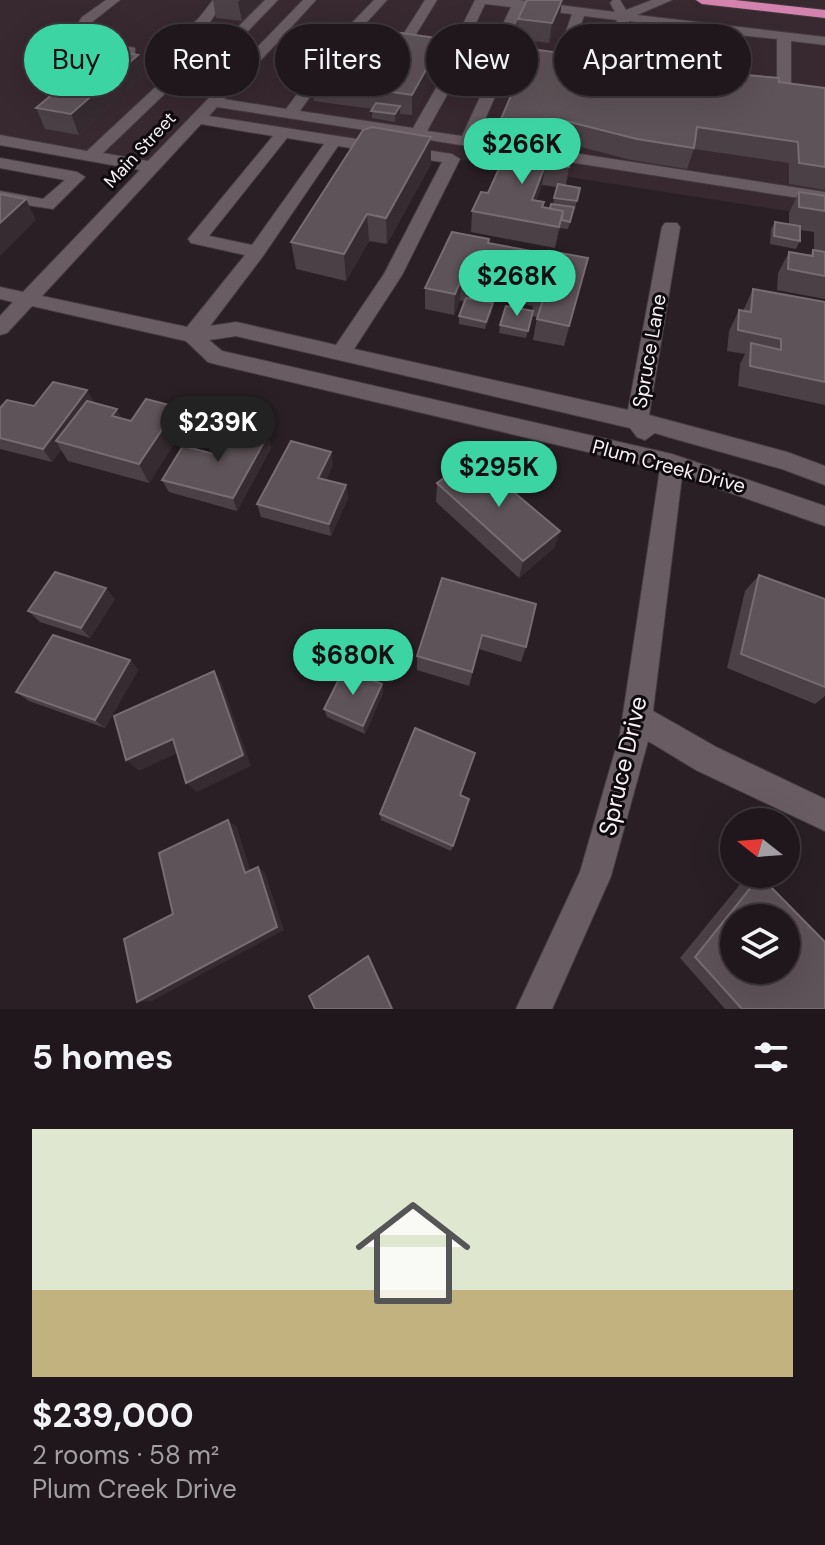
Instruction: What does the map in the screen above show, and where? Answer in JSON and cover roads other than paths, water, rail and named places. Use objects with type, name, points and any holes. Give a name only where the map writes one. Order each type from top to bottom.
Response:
[{"type":"highway","points":[[702,0],[825,14]]},
{"type":"street","points":[[114,0],[87,20],[80,31],[82,41],[130,51]]},
{"type":"street","points":[[219,0],[223,24]]},
{"type":"street","points":[[225,24],[272,0]]},
{"type":"street","name":"Main Street","points":[[259,53],[274,37],[309,19],[310,0]]},
{"type":"street","points":[[358,24],[381,0]]},
{"type":"street","points":[[410,34],[431,0]]},
{"type":"street","points":[[472,24],[482,0],[681,24]]},
{"type":"street","points":[[610,0],[624,17]]},
{"type":"street","points":[[621,24],[624,17],[641,7],[666,0]]},
{"type":"street","points":[[512,24],[519,4]]},
{"type":"street","points":[[538,62],[567,66],[579,12]]},
{"type":"street","points":[[309,19],[320,24]]},
{"type":"street","points":[[751,32],[825,41]]},
{"type":"street","points":[[259,33],[274,37]]},
{"type":"street","points":[[784,36],[784,95]]},
{"type":"street","points":[[91,156],[154,96]]},
{"type":"street","name":"Main Street","points":[[0,328],[219,96]]},
{"type":"street","points":[[290,114],[303,96]]},
{"type":"street","points":[[417,134],[437,96]]},
{"type":"street","points":[[468,141],[485,96]]},
{"type":"street","points":[[213,102],[825,197]]},
{"type":"street","points":[[197,119],[452,159],[393,275],[341,353]]},
{"type":"street","points":[[257,252],[197,239],[283,133]]},
{"type":"street","points":[[0,140],[152,167]]},
{"type":"street","points":[[192,335],[257,252],[334,141]]},
{"type":"street","points":[[0,163],[77,177],[47,205],[0,196]]},
{"type":"street","name":"Spruce Lane","points":[[671,227],[637,421],[672,463]]},
{"type":"street","name":"Plum Creek Drive","points":[[0,293],[192,335],[236,329],[637,421],[787,461],[825,476]]},
{"type":"street","name":"Plum Creek Drive","points":[[192,335],[215,357],[672,463],[799,504],[825,516]]},
{"type":"street","name":"Spruce Drive","points":[[534,1009],[595,876],[637,718],[672,463]]},
{"type":"street","points":[[637,718],[707,759],[825,815]]}]
